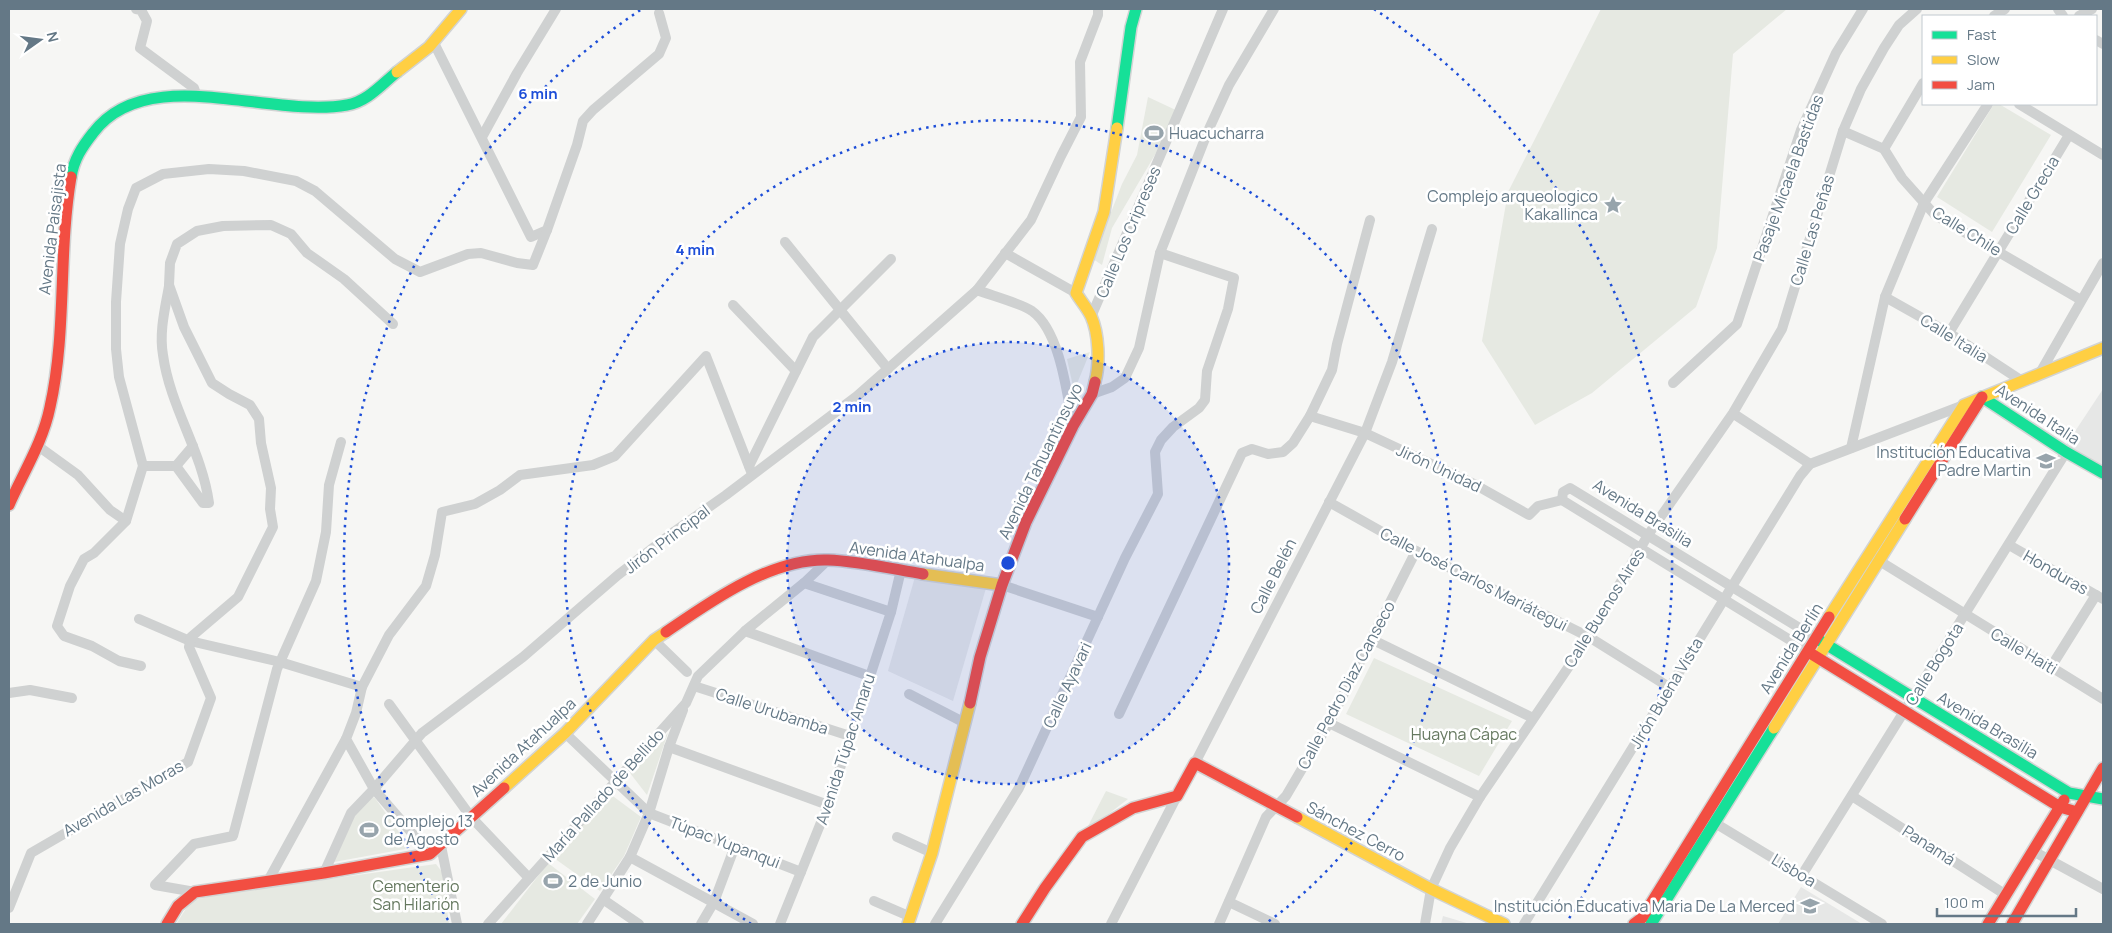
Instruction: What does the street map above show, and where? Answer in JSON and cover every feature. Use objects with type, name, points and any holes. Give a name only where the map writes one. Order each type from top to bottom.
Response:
[{"type":"street","points":[[136,9],[141,10],[147,21],[140,48],[194,88],[197,97]]},
{"type":"street","name":"Avenida Paisajista","points":[[10,498],[38,446],[48,418],[53,393],[62,259],[72,172],[78,151],[106,115],[136,100],[175,94],[306,107],[349,105],[368,96],[434,43],[461,9]]},
{"type":"street","points":[[482,137],[517,73],[556,9]]},
{"type":"street","name":"Jirón Principal","points":[[324,873],[351,814],[415,739],[523,656],[625,569],[751,470],[857,396],[978,290],[1031,220],[1060,156],[1081,117],[1080,62],[1098,15],[1098,9]]},
{"type":"street","points":[[1005,253],[1076,293],[1104,212],[1123,95],[1131,27],[1136,9]]},
{"type":"street","name":"Calle Los Cripreses","points":[[1092,317],[1223,9]]},
{"type":"street","points":[[1092,394],[1112,387],[1125,378],[1139,348],[1160,253],[1208,130],[1229,85],[1274,9]]},
{"type":"street","name":"Pasaje Micaela Bastidas","points":[[1673,383],[1737,324],[1801,130],[1836,53],[1863,9]]},
{"type":"street","name":"Calle Las Peñas","points":[[1782,328],[1843,131],[1861,89],[1884,48],[1899,25],[1916,9]]},
{"type":"street","points":[[2081,15],[2092,9]]},
{"type":"street","points":[[141,666],[119,661],[92,646],[64,636],[57,626],[70,586],[84,559],[94,553],[126,522],[143,466],[119,377],[116,349],[116,302],[120,244],[128,209],[136,188],[164,174],[209,169],[244,171],[296,181],[314,191],[395,259],[420,272],[468,254],[481,253],[517,263],[533,265],[577,145],[583,121],[593,110],[659,54],[666,38],[659,13]]},
{"type":"street","points":[[434,43],[531,237],[547,230]]},
{"type":"street","points":[[1843,131],[1884,149],[1922,85]]},
{"type":"street","points":[[1852,448],[1885,297],[1924,203],[1987,105]]},
{"type":"street","points":[[2021,105],[2103,155]]},
{"type":"street","name":"Calle Grecia","points":[[1949,333],[2069,135]]},
{"type":"street","name":"Calle Chile","points":[[1884,149],[1902,178],[1935,214],[2081,300]]},
{"type":"street","points":[[1119,714],[1242,454],[1252,450],[1268,454],[1283,452],[1293,443],[1310,416],[1332,370],[1337,344],[1370,220]]},
{"type":"street","points":[[176,466],[203,503],[209,503],[193,446],[174,400],[162,353],[162,326],[169,285],[170,263],[176,244],[197,231],[223,226],[271,225],[291,234],[307,253],[344,279],[393,324]]},
{"type":"street","name":"Calle Belén","points":[[1111,924],[1365,433],[1392,362],[1432,229]]},
{"type":"street","points":[[785,242],[888,369]]},
{"type":"street","name":"Calle Ayavari","points":[[935,924],[1020,788],[1098,617],[1158,494],[1155,452],[1161,440],[1199,408],[1205,400],[1207,371],[1228,309],[1234,278],[1160,253]]},
{"type":"street","points":[[751,470],[813,337],[891,259]]},
{"type":"street","points":[[2040,373],[2103,263]]},
{"type":"street","points":[[169,285],[184,327],[212,383],[228,394],[250,405],[259,419],[271,488],[270,509],[273,527],[238,597],[191,636],[190,641]]},
{"type":"street","points":[[978,290],[1032,310],[1049,331],[1057,349],[1073,426]]},
{"type":"street","name":"Avenida Tahuantinsuyo","points":[[909,921],[932,853],[980,657],[1002,586],[1026,522],[1058,462],[1073,426],[1092,394],[1099,368],[1092,317],[1076,293]]},
{"type":"street","name":"Calle Italia","points":[[1885,297],[1949,333],[2022,380]]},
{"type":"street","points":[[733,305],[796,371]]},
{"type":"street","name":"Calle Buenos Aires","points":[[1425,924],[1431,889],[1450,848],[1480,797],[1589,637],[1648,535],[1733,413],[1782,328]]},
{"type":"street","points":[[1737,416],[1810,464],[1964,405],[2103,348]]},
{"type":"street","points":[[268,881],[346,739],[356,713],[362,687],[389,634],[426,586],[435,555],[442,512],[475,504],[500,490],[520,475],[593,465],[615,456],[706,356],[751,470]]},
{"type":"street","name":"Avenida Italia","points":[[1982,397],[2066,452],[2103,473]]},
{"type":"street","name":"Avenida Berlín","points":[[1873,557],[1982,397]]},
{"type":"street","name":"Avenida Berlín","points":[[1651,924],[1710,819],[1873,557],[1964,405]]},
{"type":"street","name":"Jirón Unidad","points":[[1310,416],[1365,433],[1474,484],[1529,515],[1538,506],[1562,500]]},
{"type":"street","points":[[195,892],[155,885],[194,844],[233,836],[280,662],[316,581],[326,532],[330,485],[341,442]]},
{"type":"street","points":[[38,446],[78,475],[110,510],[126,522]]},
{"type":"street","points":[[143,466],[176,466],[193,446]]},
{"type":"street","name":"Calle Bogota","points":[[1802,876],[2066,452]]},
{"type":"street","name":"Jirón Buena Vista","points":[[1524,924],[1731,586],[1800,476],[1810,464]]},
{"type":"street","name":"Avenida Brasilia","points":[[2077,812],[2060,807],[1562,500],[1563,492],[1570,488],[2069,793],[2103,799]]},
{"type":"street","name":"Calle José Carlos Mariátegui","points":[[1329,502],[1416,551],[1589,637],[1669,688]]},
{"type":"street","name":"Honduras","points":[[2009,545],[2100,597]]},
{"type":"street","name":"Calle Pedro Diaz Canseco","points":[[1218,924],[1266,817],[1286,796],[1330,722],[1416,551]]},
{"type":"street","name":"Calle Haiti","points":[[1873,557],[2103,699]]},
{"type":"street","name":"Avenida Atahualpa","points":[[195,892],[324,873],[430,854],[565,733],[654,640],[717,597],[765,574],[799,563],[828,560],[1002,586]]},
{"type":"street","name":"Avenida Atahualpa","points":[[694,686],[698,676],[745,631],[804,583],[828,560]]},
{"type":"street","name":"Avenida Túpac Amaru","points":[[780,924],[828,805],[891,612],[902,570]]},
{"type":"street","points":[[804,583],[891,612]]},
{"type":"street","points":[[1002,586],[1098,617]]},
{"type":"street","points":[[2051,667],[2100,597]]},
{"type":"street","points":[[139,619],[190,641],[280,662],[362,687]]},
{"type":"street","points":[[745,631],[869,676]]},
{"type":"street","points":[[654,640],[687,672]]},
{"type":"street","points":[[1370,640],[1533,718]]},
{"type":"street","name":"Avenida Las Moras","points":[[9,908],[31,853],[188,762],[210,698],[189,647],[190,641]]},
{"type":"street","name":"María Pallado de Bellido","points":[[488,924],[686,702],[694,686]]},
{"type":"street","name":"Calle Urubamba","points":[[694,686],[850,736]]},
{"type":"street","points":[[9,693],[30,690],[72,698]]},
{"type":"street","points":[[909,694],[965,723]]},
{"type":"street","points":[[587,924],[630,857],[649,813],[668,747],[686,702]]},
{"type":"street","points":[[389,704],[472,817],[529,878]]},
{"type":"street","points":[[1330,722],[1480,797]]},
{"type":"street","points":[[565,733],[649,813]]},
{"type":"street","points":[[346,739],[374,789],[430,854]]},
{"type":"street","points":[[668,747],[828,805]]},
{"type":"street","name":"Sánchez Cerro","points":[[1195,763],[1431,889],[1504,924]]},
{"type":"street","points":[[2012,924],[2051,861],[2103,768]]},
{"type":"street","points":[[1988,924],[2069,793]]},
{"type":"street","points":[[1022,924],[1045,888],[1082,837],[1133,808],[1177,796]]},
{"type":"street","name":"Panamá","points":[[1852,796],[2006,895]]},
{"type":"street","name":"Túpac Yupanqui","points":[[649,813],[801,872]]},
{"type":"street","name":"Avenida Berlín","points":[[1634,924],[1642,918],[1710,819]]},
{"type":"street","name":"Lisboa","points":[[1710,819],[1878,923]]},
{"type":"street","points":[[897,837],[932,853]]},
{"type":"street","points":[[441,846],[456,924]]},
{"type":"street","points":[[701,924],[714,902],[735,846]]},
{"type":"street","points":[[2033,851],[2103,889]]},
{"type":"street","points":[[630,857],[753,924]]},
{"type":"street","points":[[167,924],[182,900],[195,892]]},
{"type":"street","points":[[604,900],[639,924]]},
{"type":"street","points":[[874,901],[909,921]]},
{"type":"street","points":[[1229,902],[1275,924]]},
{"type":"shaded area","points":[[2103,389],[2103,471],[2066,445]]},
{"type":"shaded area","points":[[915,577],[986,588],[953,701],[888,671]]},
{"type":"shaded area","name":"Institución Educativa Maria De La Merced","points":[[1801,887],[1862,924],[1778,924]]},
{"type":"shaded area","points":[[1443,916],[1470,924],[1441,924]]},
{"type":"green space","points":[[1601,9],[1787,9],[1733,54],[1717,248],[1696,307],[1592,393],[1535,425],[1482,341],[1508,192]]},
{"type":"green space","name":"Huacucharra","points":[[1148,97],[1180,112],[1112,228],[1102,265],[1093,259],[1122,184],[1137,155]]},
{"type":"green space","points":[[1993,105],[2001,105],[2051,135],[1992,232],[1937,197]]},
{"type":"green space","points":[[1090,352],[1074,391],[1067,359]]},
{"type":"green space","name":"Huayna Cápac","points":[[1374,658],[1512,721],[1479,776],[1346,714]]},
{"type":"green space","points":[[668,733],[647,795],[630,773]]},
{"type":"green space","points":[[1106,791],[1128,799],[1085,832]]},
{"type":"green space","points":[[610,794],[641,817],[624,856],[600,891],[554,858]]},
{"type":"green space","name":"Complejo 13 de Agosto","points":[[368,795],[375,798],[408,845],[405,849],[334,862],[346,816]]},
{"type":"green space","name":"2 de Junio","points":[[548,863],[595,899],[577,924],[501,924]]},
{"type":"green space","name":"Cementerio San Hilarión","points":[[436,864],[442,872],[449,924],[176,924],[191,901],[215,895]]},
{"type":"traffic: fast","points":[[1117,128],[1131,27],[1136,9]]},
{"type":"traffic: fast","points":[[71,177],[74,164],[85,143],[93,133],[116,112],[145,100],[177,96],[211,97],[316,107],[347,105],[368,96],[397,72]]},
{"type":"traffic: fast","points":[[1982,397],[2066,452],[2103,473]]},
{"type":"traffic: fast","points":[[1819,640],[2069,793],[2103,799]]},
{"type":"traffic: fast","points":[[1651,924],[1774,728]]},
{"type":"traffic: slow","points":[[397,72],[429,47],[461,9]]},
{"type":"traffic: slow","points":[[1095,382],[1098,358],[1096,331],[1088,310],[1076,293],[1104,212],[1117,128]]},
{"type":"traffic: slow","points":[[1829,617],[1964,405],[2103,348]]},
{"type":"traffic: slow","points":[[1774,728],[1905,519]]},
{"type":"traffic: slow","points":[[923,574],[1002,585]]},
{"type":"traffic: slow","points":[[504,788],[565,733],[654,640],[666,632]]},
{"type":"traffic: slow","points":[[908,924],[932,853],[970,703]]},
{"type":"traffic: slow","points":[[1297,817],[1431,889],[1504,924]]},
{"type":"traffic: jam","points":[[9,505],[38,445],[50,407],[59,350],[65,234],[71,177]]},
{"type":"traffic: jam","points":[[970,703],[980,657],[1002,585],[1026,522],[1073,426],[1092,394],[1095,382]]},
{"type":"traffic: jam","points":[[1905,519],[1982,397]]},
{"type":"traffic: jam","points":[[666,632],[702,607],[742,584],[785,566],[807,561],[840,561],[923,574]]},
{"type":"traffic: jam","points":[[1634,924],[1642,918],[1829,617]]},
{"type":"traffic: jam","points":[[1810,653],[2060,807],[2077,812]]},
{"type":"traffic: jam","points":[[1022,924],[1045,888],[1082,837],[1133,808],[1177,796],[1195,763],[1297,817]]},
{"type":"traffic: jam","points":[[2012,924],[2103,768]]},
{"type":"traffic: jam","points":[[167,924],[178,906],[195,892],[324,873],[430,854],[504,788]]},
{"type":"traffic: jam","points":[[1988,924],[2064,800]]},
{"type":"place","name":"Huacucharra","points":[[1154,133]]},
{"type":"place","name":"Complejo arqueologico Kakallinca","points":[[1613,205]]},
{"type":"place","name":"Institución Educativa Padre Martin","points":[[2046,461]]},
{"type":"place","name":"Complejo 13 de Agosto","points":[[369,830]]},
{"type":"place","name":"2 de Junio","points":[[553,881]]},
{"type":"place","name":"Institución Educativa Maria De La Merced","points":[[1810,906]]}]
